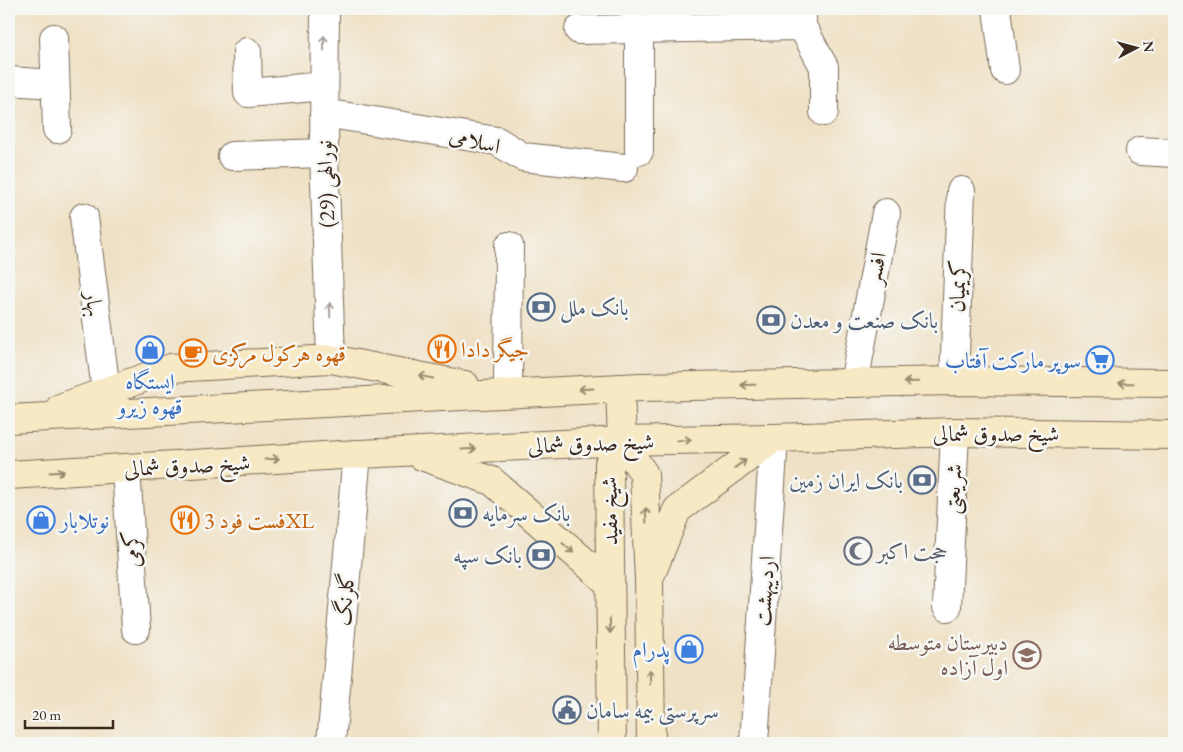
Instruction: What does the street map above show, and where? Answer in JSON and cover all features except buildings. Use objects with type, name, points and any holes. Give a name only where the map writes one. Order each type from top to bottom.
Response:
[{"type":"main road","points":[[20,419],[171,368],[331,359],[508,393]]},
{"type":"main road","points":[[20,419],[620,388],[954,381],[1174,383]]},
{"type":"main road","points":[[620,388],[622,441]]},
{"type":"main road","name":"شیخ صدوق شمالی","points":[[9,475],[357,454],[622,441],[954,432],[1174,435]]},
{"type":"main road","points":[[649,580],[677,510],[774,438]]},
{"type":"main road","name":"شیخ مفید","points":[[612,743],[609,463],[622,441],[644,474],[649,580],[652,743]]},
{"type":"main road","points":[[409,452],[492,481],[610,584]]},
{"type":"street","name":"نورالهی (29)","points":[[325,9],[324,152],[331,359]]},
{"type":"street","points":[[997,9],[1005,70]]},
{"type":"street","points":[[579,30],[638,29],[802,17],[824,67],[824,112]]},
{"type":"street","name":"اسلامی","points":[[247,52],[248,92],[324,99],[497,141],[523,157],[631,160],[638,29]]},
{"type":"street","points":[[54,38],[54,84],[57,129]]},
{"type":"street","points":[[9,81],[54,84]]},
{"type":"street","points":[[1140,151],[1174,153]]},
{"type":"street","points":[[232,156],[324,152]]},
{"type":"street","name":"کریمیان","points":[[954,381],[961,191]]},
{"type":"street","name":"افسر","points":[[854,383],[886,213]]},
{"type":"street","name":"بهار","points":[[84,217],[106,391]]},
{"type":"street","points":[[508,393],[509,246]]},
{"type":"street","name":"شریعتی","points":[[947,607],[954,432]]},
{"type":"street","name":"اردیبهشت","points":[[754,743],[774,438]]},
{"type":"street","name":"گلرنگ","points":[[331,743],[357,454]]},
{"type":"street","name":"کرمی","points":[[126,468],[136,629]]},
{"type":"place","name":"بانک ملل","points":[[541,307]]},
{"type":"place","name":"بانک صنعت و معدن","points":[[771,320]]},
{"type":"place","name":"جیگر دادا","points":[[442,349]]},
{"type":"place","name":"ایستگاه قهوه زیرو","points":[[150,350]]},
{"type":"place","name":"قهوه هرکول مرکزی","points":[[193,353]]},
{"type":"place","name":"سوپر مارکت آفتاب","points":[[1100,360]]},
{"type":"place","name":"بانک ایران زمین","points":[[922,480]]},
{"type":"place","name":"بانک سرمایه","points":[[463,513]]},
{"type":"place","name":"نوتلابار","points":[[41,520]]},
{"type":"place","name":"فست فود 3XL","points":[[185,520]]},
{"type":"place","name":"حجت اکبر","points":[[858,551]]},
{"type":"place","name":"بانک سپه","points":[[541,555]]},
{"type":"place","name":"پدرام","points":[[689,649]]},
{"type":"place","name":"دبیرستان متوسطه اول آزاده","points":[[1027,655]]},
{"type":"place","name":"سرپرستی بیمه سامان","points":[[567,710]]}]
